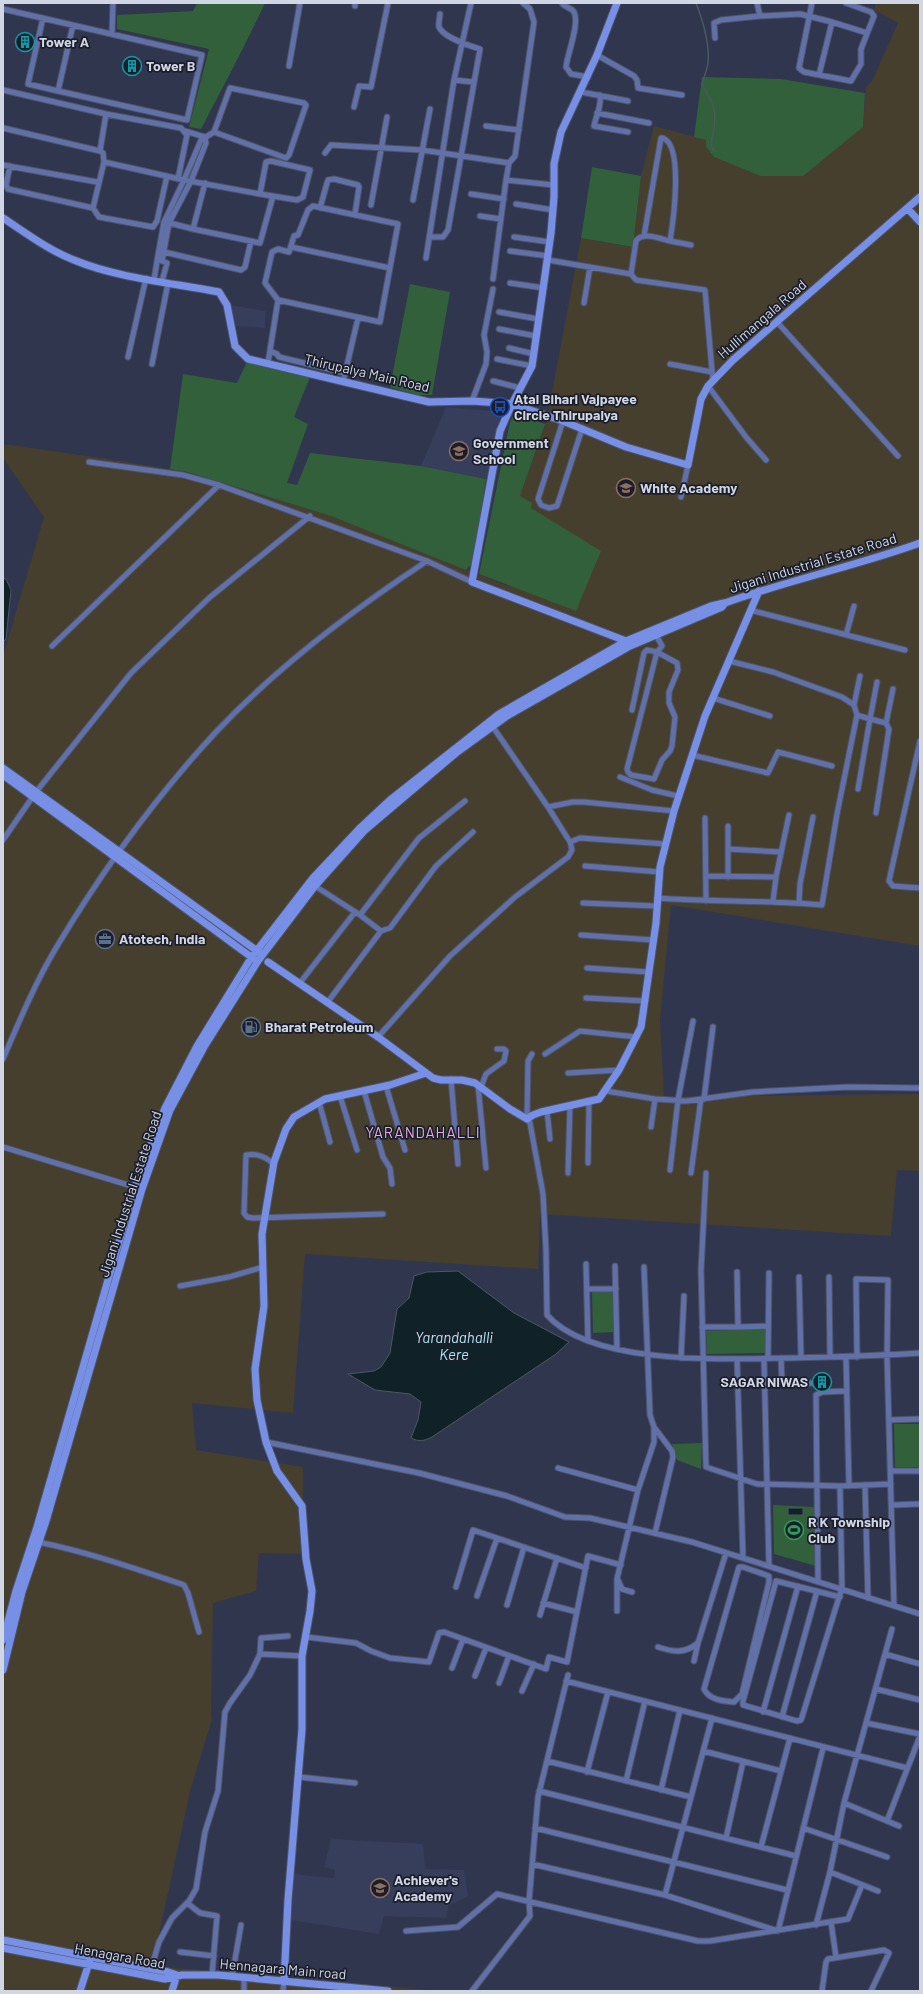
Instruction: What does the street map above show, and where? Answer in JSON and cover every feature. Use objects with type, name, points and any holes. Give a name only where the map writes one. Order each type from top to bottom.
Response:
[{"type":"street","points":[[112,34],[113,3]]},
{"type":"street","points":[[289,66],[300,3]]},
{"type":"street","points":[[354,107],[359,86],[371,87],[388,3]]},
{"type":"street","points":[[426,258],[454,80],[471,3]]},
{"type":"street","points":[[493,279],[506,180],[509,164],[515,156],[534,22],[530,9],[523,3]]},
{"type":"street","points":[[562,3],[573,10],[575,16],[573,40],[566,68],[571,74],[588,77]]},
{"type":"street","points":[[472,582],[500,431],[532,366],[550,242],[553,210],[554,164],[561,132],[598,55],[617,3]]},
{"type":"street","points":[[757,3],[760,16]]},
{"type":"street","points":[[812,3],[799,68],[804,72],[847,81],[853,79],[862,62],[860,50],[873,13],[846,3]]},
{"type":"street","points":[[3,9],[43,18],[112,34],[202,54],[187,120],[28,84],[43,18]]},
{"type":"street","points":[[430,237],[443,237],[447,233],[480,49],[463,43],[441,30],[439,26],[440,14]]},
{"type":"street","points":[[715,38],[714,23],[721,20],[790,14],[810,15],[866,33]]},
{"type":"street","points":[[819,75],[832,22]]},
{"type":"street","points":[[58,91],[73,25]]},
{"type":"street","points":[[598,55],[634,76],[637,80],[638,88],[682,95]]},
{"type":"street","points":[[454,80],[473,82]]},
{"type":"street","points":[[160,261],[166,222],[201,140],[214,132],[230,88],[304,103],[306,105],[289,155],[286,158],[214,132]]},
{"type":"street","points":[[3,90],[106,114],[181,128],[205,137]]},
{"type":"street","points":[[581,92],[628,101]]},
{"type":"street","points":[[600,95],[601,102],[596,112],[594,126],[628,132]]},
{"type":"street","points":[[413,200],[430,109]]},
{"type":"street","points":[[596,112],[649,123]]},
{"type":"street","points":[[100,151],[106,114]]},
{"type":"street","points":[[371,205],[386,117]]},
{"type":"street","points":[[486,126],[519,130]]},
{"type":"street","points":[[3,128],[100,151],[103,153],[104,162],[97,182],[93,208]]},
{"type":"street","points":[[178,179],[187,134],[185,130]]},
{"type":"street","points":[[154,280],[164,252],[166,222],[191,181],[206,143],[205,137]]},
{"type":"street","points":[[644,236],[661,138],[663,138],[668,142],[676,167],[676,199],[670,241]]},
{"type":"street","points":[[325,153],[331,145],[381,149],[422,150],[509,164]]},
{"type":"street","points":[[104,162],[178,179],[205,183],[260,194],[297,200],[303,197],[310,170],[271,161],[266,162],[260,194]]},
{"type":"street","points":[[3,165],[97,182]]},
{"type":"street","points":[[10,166],[6,185],[8,189],[93,208],[99,216],[148,228],[153,227],[157,221],[167,176]]},
{"type":"street","points":[[320,208],[327,182],[328,180],[334,179],[358,184],[359,187],[355,214]]},
{"type":"street","points":[[506,180],[554,185]]},
{"type":"street","points":[[193,229],[205,183]]},
{"type":"street","points":[[470,194],[504,199]]},
{"type":"street","points":[[157,221],[260,243],[273,196]]},
{"type":"street","name":"Hullimangala Road","points":[[681,497],[701,399],[710,384],[733,360],[920,197]]},
{"type":"street","points":[[516,204],[553,210]]},
{"type":"street","points":[[313,206],[320,208],[398,224],[380,322],[278,300],[265,283],[266,273],[272,252],[278,249],[288,252],[294,236],[298,235],[308,210],[313,206]]},
{"type":"street","points":[[908,209],[920,222]]},
{"type":"street","points":[[480,216],[501,219]]},
{"type":"street","name":"Thirupalya Main Road","points":[[3,218],[37,241],[74,260],[111,272],[219,292],[228,305],[235,346],[248,359],[429,402],[472,401],[512,404],[563,421],[626,447],[688,465]]},
{"type":"street","points":[[631,274],[636,240],[639,236],[691,245]]},
{"type":"street","points":[[514,237],[550,242]]},
{"type":"street","points":[[164,252],[241,270],[245,267],[251,241]]},
{"type":"street","points":[[291,247],[390,268]]},
{"type":"street","points":[[510,251],[631,274],[636,280],[704,290],[712,372],[710,384],[746,437],[766,460]]},
{"type":"street","points":[[152,364],[165,282],[166,263],[160,261]]},
{"type":"street","points":[[584,303],[590,267]]},
{"type":"street","points":[[128,358],[146,278]]},
{"type":"street","points":[[510,283],[544,288]]},
{"type":"street","points":[[472,401],[486,364],[487,352],[484,335],[493,289]]},
{"type":"street","points":[[268,363],[278,300]]},
{"type":"street","points":[[499,312],[538,319]]},
{"type":"street","points":[[343,382],[358,318]]},
{"type":"street","points":[[777,322],[898,456]]},
{"type":"street","points":[[499,329],[536,336]]},
{"type":"street","points":[[509,348],[534,354]]},
{"type":"street","points":[[270,351],[277,354],[279,357],[345,373]]},
{"type":"street","points":[[497,359],[532,366]]},
{"type":"street","points":[[670,364],[712,372]]},
{"type":"street","points":[[493,381],[520,388]]},
{"type":"street","points":[[563,421],[538,499],[542,505],[549,508],[557,506],[582,429]]},
{"type":"street","points":[[89,462],[183,475],[219,484],[310,516],[427,561],[472,582],[628,643]]},
{"type":"street","points":[[52,646],[219,484]]},
{"type":"street","points":[[3,840],[34,794],[131,673],[209,598],[310,516]]},
{"type":"street","name":"Jigani Industrial Estate Road","points":[[3,1640],[16,1591],[37,1526],[138,1188],[170,1110],[204,1047],[257,956],[313,878],[361,827],[390,800],[499,714],[628,643],[711,606],[887,555],[920,543]]},
{"type":"street","points":[[3,1060],[22,1016],[56,948],[116,854],[173,781],[216,733],[267,683],[313,643],[371,598],[427,561]]},
{"type":"street","points":[[527,1119],[533,1115],[547,1111],[589,1103],[599,1099],[606,1091],[619,1070],[637,1037],[641,1027],[646,1001],[660,872],[678,796],[713,698],[759,591]]},
{"type":"street","name":"Jigani Industrial Estate Road","points":[[257,956],[315,886],[366,830],[394,804],[456,753],[507,716],[628,643],[656,635],[722,607],[725,603]]},
{"type":"street","points":[[846,635],[854,606]]},
{"type":"street","points":[[750,610],[905,650]]},
{"type":"street","points":[[632,710],[644,653],[647,650],[657,652],[677,663],[678,670],[669,692],[669,703],[675,717],[670,751],[662,760],[654,779],[631,775],[627,769],[657,652],[662,646],[656,635]]},
{"type":"street","points":[[729,661],[773,672],[842,696],[854,705]]},
{"type":"street","points":[[657,898],[706,902],[773,901],[822,905],[837,814],[857,715],[854,705],[860,676]]},
{"type":"street","points":[[858,789],[877,682]]},
{"type":"street","points":[[876,813],[889,729],[886,723],[893,689]]},
{"type":"street","points":[[713,698],[770,716]]},
{"type":"street","points":[[857,715],[886,723]]},
{"type":"street","points":[[378,1037],[450,956],[515,896],[568,857],[572,850],[570,842],[548,807],[493,727]]},
{"type":"street","points":[[920,742],[889,881],[893,886],[920,888]]},
{"type":"street","points":[[692,755],[768,772],[778,752],[832,766]]},
{"type":"street","points":[[3,768],[34,794],[257,956],[378,1037],[433,1078],[441,1080],[462,1080],[480,1086],[510,1109],[527,1119],[530,1123],[543,1194],[547,1315],[556,1326],[588,1341],[617,1349],[648,1355],[681,1358],[737,1359],[857,1357],[887,1356],[920,1352]]},
{"type":"street","points":[[3,775],[34,794]]},
{"type":"street","points":[[620,777],[652,790],[678,796]]},
{"type":"street","points":[[299,984],[419,838],[465,801]]},
{"type":"street","points":[[548,807],[573,802],[584,802],[674,811]]},
{"type":"street","points":[[773,901],[776,878],[789,815]]},
{"type":"street","points":[[799,903],[800,884],[813,817]]},
{"type":"street","points":[[705,818],[706,902]]},
{"type":"street","points":[[728,826],[728,877]]},
{"type":"street","points":[[327,1003],[381,931],[390,928],[436,866],[473,832]]},
{"type":"street","points":[[570,842],[580,838],[666,844]]},
{"type":"street","points":[[728,850],[781,852]]},
{"type":"street","points":[[585,866],[660,872]]},
{"type":"street","points":[[706,876],[776,878]]},
{"type":"street","points":[[315,886],[358,913],[381,931]]},
{"type":"street","points":[[583,903],[656,906]]},
{"type":"street","points":[[581,935],[653,940]]},
{"type":"street","points":[[587,968],[649,972]]},
{"type":"street","points":[[586,998],[646,1001]]},
{"type":"street","points":[[670,1170],[678,1100],[693,1021]]},
{"type":"street","points":[[691,1173],[713,1027]]},
{"type":"street","points":[[545,1054],[580,1031],[637,1037]]},
{"type":"street","points":[[486,1168],[480,1086],[486,1074],[504,1061],[506,1051],[504,1049],[497,1049]]},
{"type":"street","points":[[527,1119],[528,1061],[532,1054]]},
{"type":"street","points":[[568,1072],[619,1070]]},
{"type":"street","points":[[284,1991],[288,1900],[299,1777],[302,1722],[302,1656],[312,1591],[306,1559],[302,1506],[277,1471],[266,1442],[258,1406],[255,1369],[264,1306],[262,1234],[273,1165],[286,1129],[294,1117],[319,1102],[386,1086],[426,1073]]},
{"type":"street","points":[[451,1079],[458,1164]]},
{"type":"street","points":[[386,1086],[405,1150]]},
{"type":"street","points":[[606,1091],[655,1099],[678,1100],[703,1099],[752,1092],[848,1087],[920,1088]]},
{"type":"street","points":[[364,1091],[383,1157],[390,1168],[392,1184]]},
{"type":"street","points":[[340,1096],[358,1150]]},
{"type":"street","points":[[651,1127],[655,1099]]},
{"type":"street","points":[[319,1102],[330,1142]]},
{"type":"street","points":[[588,1163],[589,1103]]},
{"type":"street","points":[[568,1173],[570,1106]]},
{"type":"street","points":[[547,1111],[550,1139]]},
{"type":"street","points":[[3,1147],[138,1188]]},
{"type":"street","points":[[273,1165],[271,1161],[266,1158],[246,1154],[244,1213],[247,1216],[253,1218],[265,1218],[383,1214]]},
{"type":"street","points":[[706,1173],[701,1246],[706,1467],[742,1479],[767,1484],[817,1486],[891,1484]]},
{"type":"street","name":"Jigani Industrial Estate Road","points":[[3,1670],[22,1592],[38,1542],[138,1188]]},
{"type":"street","points":[[586,1264],[588,1341]]},
{"type":"street","points":[[615,1266],[617,1349]]},
{"type":"street","points":[[180,1286],[229,1277],[263,1267]]},
{"type":"street","points":[[644,1267],[650,1415],[654,1427],[672,1451],[673,1457],[655,1533]]},
{"type":"street","points":[[737,1272],[738,1327]]},
{"type":"street","points":[[769,1273],[766,1358],[769,1566]]},
{"type":"street","points":[[799,1277],[801,1358]]},
{"type":"street","points":[[829,1277],[830,1357]]},
{"type":"street","points":[[857,1357],[856,1279],[888,1280],[887,1356],[890,1420],[894,1606]]},
{"type":"street","points":[[587,1289],[616,1289]]},
{"type":"street","points":[[681,1358],[684,1296]]},
{"type":"street","points":[[702,1327],[768,1326]]},
{"type":"street","points":[[846,1357],[850,1486]]},
{"type":"street","points":[[781,1358],[782,1382],[784,1384],[816,1383]]},
{"type":"street","points":[[737,1359],[742,1479],[743,1558]]},
{"type":"street","points":[[818,1582],[816,1395],[822,1392],[846,1391]]},
{"type":"street","points":[[890,1420],[920,1419]]},
{"type":"street","points":[[617,1611],[617,1579],[638,1490],[654,1442],[654,1427]]},
{"type":"street","points":[[266,1442],[419,1473],[507,1496],[565,1517],[590,1518],[655,1533],[760,1563],[920,1614]]},
{"type":"street","points":[[558,1468],[638,1490]]},
{"type":"street","points":[[891,1471],[920,1471]]},
{"type":"street","points":[[865,1485],[868,1598]]},
{"type":"street","points":[[840,1486],[842,1590],[840,1597],[801,1720],[797,1721],[746,1707],[742,1703],[775,1582],[778,1580],[840,1597]]},
{"type":"street","points":[[892,1505],[920,1504]]},
{"type":"street","points":[[456,1587],[473,1530],[586,1568]]},
{"type":"street","points":[[477,1596],[497,1538]]},
{"type":"street","points":[[38,1542],[61,1546],[184,1585],[188,1593],[198,1632]]},
{"type":"street","points":[[506,1605],[524,1548]]},
{"type":"street","points":[[694,1661],[698,1643],[726,1553]]},
{"type":"street","points":[[306,1637],[356,1643],[371,1652],[390,1658],[429,1662],[439,1633],[444,1632],[546,1669],[549,1657],[567,1662],[588,1556],[621,1566]]},
{"type":"street","points":[[540,1615],[557,1558]]},
{"type":"street","points":[[748,1568],[750,1560]]},
{"type":"street","points":[[759,1572],[760,1563]]},
{"type":"street","points":[[739,1567],[748,1568],[759,1572],[769,1576],[769,1582],[742,1694],[734,1702],[713,1698],[707,1695],[704,1689],[739,1567]]},
{"type":"street","points":[[617,1579],[622,1589],[632,1592]]},
{"type":"street","points":[[763,1712],[798,1586]]},
{"type":"street","points":[[782,1717],[817,1591]]},
{"type":"street","points":[[544,1603],[577,1612]]},
{"type":"street","points":[[816,1925],[830,1872],[844,1803],[892,1629]]},
{"type":"street","points":[[151,1969],[159,1942],[165,1930],[172,1918],[187,1903],[196,1889],[205,1832],[218,1791],[225,1712],[230,1702],[245,1683],[260,1654],[261,1638],[288,1636]]},
{"type":"street","points":[[452,1668],[463,1639]]},
{"type":"street","points":[[658,1647],[672,1651],[684,1651],[698,1643]]},
{"type":"street","points":[[475,1676],[486,1648]]},
{"type":"street","points":[[260,1654],[302,1656]]},
{"type":"street","points":[[885,1654],[920,1664]]},
{"type":"street","points":[[499,1683],[509,1656]]},
{"type":"street","points":[[522,1691],[534,1664]]},
{"type":"street","points":[[472,1991],[530,1916],[529,1901],[535,1828],[540,1791],[568,1675]]},
{"type":"street","points":[[566,1682],[907,1768]]},
{"type":"street","points":[[876,1689],[920,1700]]},
{"type":"street","points":[[587,1772],[608,1692]]},
{"type":"street","points":[[626,1781],[645,1701]]},
{"type":"street","points":[[661,1790],[680,1710]]},
{"type":"street","points":[[665,1895],[712,1718]]},
{"type":"street","points":[[866,1723],[920,1735],[887,1821]]},
{"type":"street","points":[[761,1847],[790,1738]]},
{"type":"street","points":[[778,1931],[823,1748]]},
{"type":"street","points":[[703,1752],[781,1771]]},
{"type":"street","points":[[547,1762],[691,1797]]},
{"type":"street","points":[[726,1838],[743,1762]]},
{"type":"street","points":[[299,1777],[356,1783]]},
{"type":"street","points":[[540,1791],[796,1856]]},
{"type":"street","points":[[844,1803],[899,1826]]},
{"type":"street","points":[[535,1828],[787,1890]]},
{"type":"street","points":[[804,1828],[887,1857]]},
{"type":"street","points":[[532,1864],[665,1895],[778,1931]]},
{"type":"street","points":[[830,1872],[878,1892]]},
{"type":"street","points":[[406,1931],[458,1927],[497,1894],[698,1941],[710,1941],[848,1919],[862,1885]]},
{"type":"street","points":[[187,1903],[200,1913],[217,1916],[212,1975]]},
{"type":"street","points":[[831,1922],[836,1957]]},
{"type":"street","points":[[232,1977],[241,1925]]},
{"type":"street","name":"Henagara Road","points":[[3,1940],[92,1956],[177,1975]]},
{"type":"street","name":"Henagara Road","points":[[3,1948],[166,1979],[177,1975]]},
{"type":"street","points":[[822,1991],[826,1962],[828,1959],[884,1950],[889,1953],[871,1991]]},
{"type":"street","points":[[180,1952],[214,1956]]},
{"type":"street","points":[[80,1991],[92,1956]]},
{"type":"street","points":[[172,1991],[177,1975]]},
{"type":"street","name":"Hennagara Main road","points":[[177,1975],[212,1975],[388,1991]]},
{"type":"street","points":[[244,1978],[244,1991]]},
{"type":"shaded area","points":[[876,3],[920,3],[920,946],[671,905],[660,1020],[664,1097],[920,1094],[920,1171],[897,1170],[891,1236],[540,1214],[538,1269],[305,1254],[293,1413],[192,1403],[196,1450],[303,1467],[303,1554],[259,1553],[256,1591],[213,1603],[212,1719],[190,1792],[152,1966],[440,1991],[3,1991],[3,656],[44,517],[3,458],[3,445],[114,460],[187,472],[331,516],[508,586],[520,496],[547,419],[581,238],[633,247],[641,176],[654,126],[706,140],[863,127],[866,87],[872,81],[898,23],[874,10]]},
{"type":"shaded area","points":[[231,305],[265,311],[265,328],[236,326]]},
{"type":"shaded area","name":"Government School","points":[[446,407],[502,412],[486,479],[421,466]]},
{"type":"shaded area","name":"Achiever's Academy","points":[[331,1839],[423,1844],[425,1869],[464,1870],[468,1896],[448,1906],[447,1918],[384,1916],[379,1934],[291,1920],[294,1874],[334,1878],[335,1870],[324,1867]]},
{"type":"green space","points":[[197,3],[265,3],[242,51],[201,129],[189,127],[209,49],[117,29],[117,15],[193,11]]},
{"type":"green space","points":[[702,77],[781,79],[865,93],[863,127],[803,176],[761,176],[714,157],[706,147],[706,140],[694,137]]},
{"type":"green space","points":[[592,167],[641,176],[633,247],[581,238]]},
{"type":"green space","points":[[410,284],[450,292],[432,395],[417,395],[390,387]]},
{"type":"green space","points":[[247,362],[310,377],[294,417],[308,424],[287,483],[297,485],[310,453],[421,466],[486,479],[473,562],[466,570],[331,516],[187,472],[170,469],[183,374],[237,383]]},
{"type":"green space","points":[[515,413],[545,424],[520,496],[532,503],[531,508],[601,551],[576,611],[479,574],[510,422]]},
{"type":"green space","points":[[592,1292],[613,1292],[615,1332],[593,1333]]},
{"type":"green space","points":[[765,1329],[766,1353],[707,1354],[706,1331]]},
{"type":"green space","points":[[894,1424],[920,1424],[920,1467],[895,1467]]},
{"type":"green space","points":[[702,1443],[701,1469],[677,1460],[672,1444]]},
{"type":"green space","name":"R K Township Club","points":[[773,1505],[814,1507],[816,1566],[774,1554]]},
{"type":"water","points":[[3,578],[6,579],[11,590],[6,639],[3,642]]},
{"type":"water","name":"Yarandahalli Kere","points":[[458,1271],[514,1313],[569,1342],[556,1354],[432,1437],[424,1440],[417,1440],[411,1438],[418,1420],[421,1402],[410,1394],[375,1390],[348,1374],[374,1371],[381,1367],[390,1353],[397,1309],[409,1298],[414,1276],[427,1272]]},
{"type":"water","points":[[788,1508],[803,1508],[803,1515],[788,1515]]},
{"type":"waterway","points":[[696,3],[707,40],[708,63],[702,84],[713,105],[715,115],[714,129],[711,140],[711,147],[715,151]]},
{"type":"place","name":"Tower A","points":[[25,42]]},
{"type":"place","name":"Tower B","points":[[132,66]]},
{"type":"place","name":"Atal Bihari Vajpayee Circle Thirupalya","points":[[500,407]]},
{"type":"place","name":"Government School","points":[[459,451]]},
{"type":"place","name":"White Academy","points":[[626,488]]},
{"type":"place","name":"Atotech, India","points":[[105,939]]},
{"type":"place","name":"Bharat Petroleum","points":[[251,1027]]},
{"type":"place","name":"SAGAR NIWAS","points":[[822,1382]]},
{"type":"place","name":"R K Township Club","points":[[794,1530]]},
{"type":"place","name":"Achiever's Academy","points":[[380,1888]]},
{"type":"district","name":"YARANDAHALLI","points":[[423,1133]]}]
